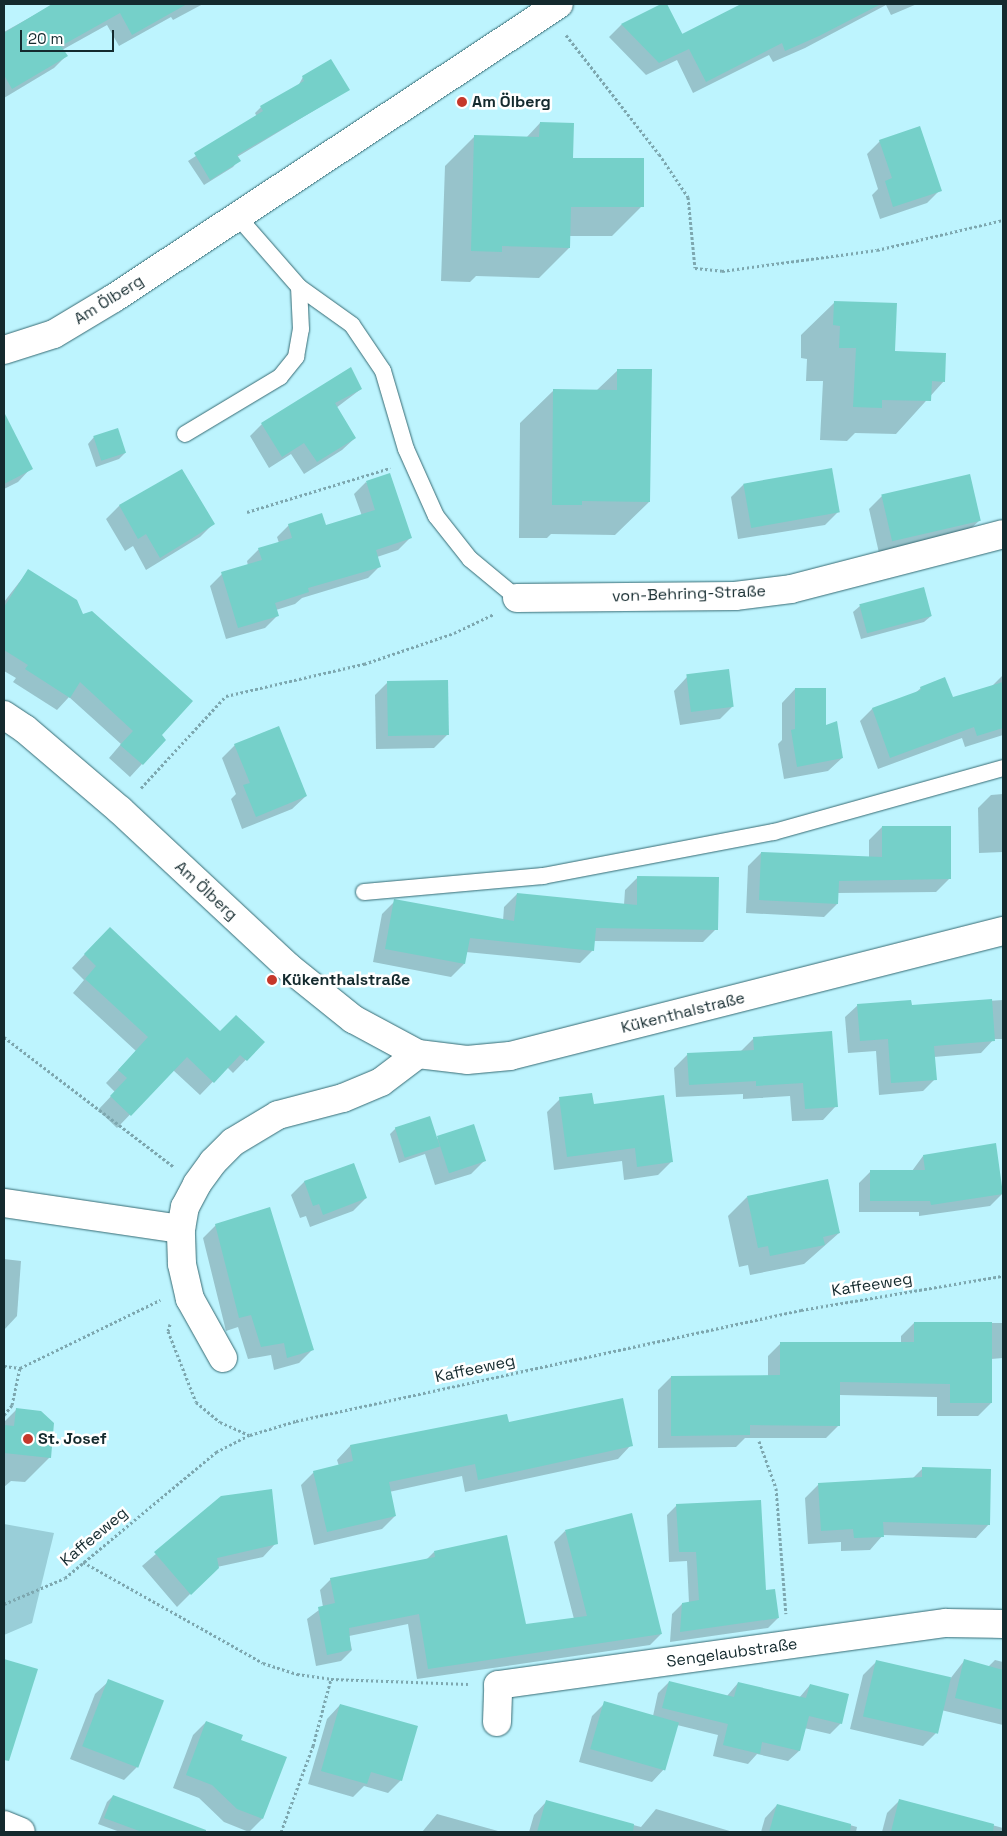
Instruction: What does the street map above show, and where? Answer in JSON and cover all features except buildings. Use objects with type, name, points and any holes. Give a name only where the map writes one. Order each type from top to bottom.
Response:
[{"type":"street","name":"Am Ölberg","points":[[4,350],[54,334],[238,217],[553,8]]},
{"type":"street","name":"von-Behring-Straße","points":[[517,598],[735,596],[791,589],[1003,534]]},
{"type":"street","name":"Am Ölberg","points":[[4,715],[25,728],[120,810],[287,966],[353,1019],[418,1054]]},
{"type":"street","name":"Kükenthalstraße","points":[[418,1054],[467,1060],[510,1056],[1003,931]]},
{"type":"street","points":[[223,1358],[190,1298],[182,1264],[181,1229],[185,1207],[197,1184],[213,1162],[232,1142],[278,1115],[343,1098],[381,1082],[418,1054]]},
{"type":"street","points":[[4,1203],[181,1229]]},
{"type":"street","name":"Sengelaubstraße","points":[[498,1685],[946,1623],[1003,1624]]},
{"type":"street","points":[[497,1722],[498,1685]]},
{"type":"street","points":[[4,1825],[21,1832]]},
{"type":"lane","points":[[238,217],[299,288],[352,325],[383,371],[411,462],[436,516],[470,559],[517,598]]},
{"type":"lane","points":[[185,434],[280,377],[296,357],[301,329],[299,288]]},
{"type":"lane","points":[[364,892],[543,876],[754,836],[1003,768]]},
{"type":"path","points":[[553,8],[688,197],[695,268],[722,271],[877,250],[1003,220]]},
{"type":"path","points":[[247,512],[411,462]]},
{"type":"path","points":[[120,810],[226,696],[364,664],[485,620],[517,598]]},
{"type":"path","points":[[4,1037],[148,1147]]},
{"type":"path","name":"Kaffeeweg","points":[[4,1604],[65,1578],[216,1452],[250,1435],[296,1421],[801,1310],[1003,1276]]},
{"type":"path","points":[[4,1366],[20,1368],[160,1300],[167,1300]]},
{"type":"path","points":[[4,1415],[12,1405],[20,1368]]},
{"type":"path","points":[[196,1402],[220,1422],[250,1435]]},
{"type":"path","points":[[759,1440],[776,1488],[788,1645]]},
{"type":"path","points":[[82,1562],[263,1663],[297,1674],[331,1679],[498,1685]]},
{"type":"path","points":[[281,1832],[314,1746],[331,1679]]},
{"type":"shaded area","points":[[4,1524],[54,1533],[32,1623],[4,1635]]},
{"type":"place","name":"Am Ölberg","points":[[462,102]]},
{"type":"place","name":"Kükenthalstraße","points":[[272,980]]},
{"type":"place","name":"St. Josef","points":[[28,1439]]}]
